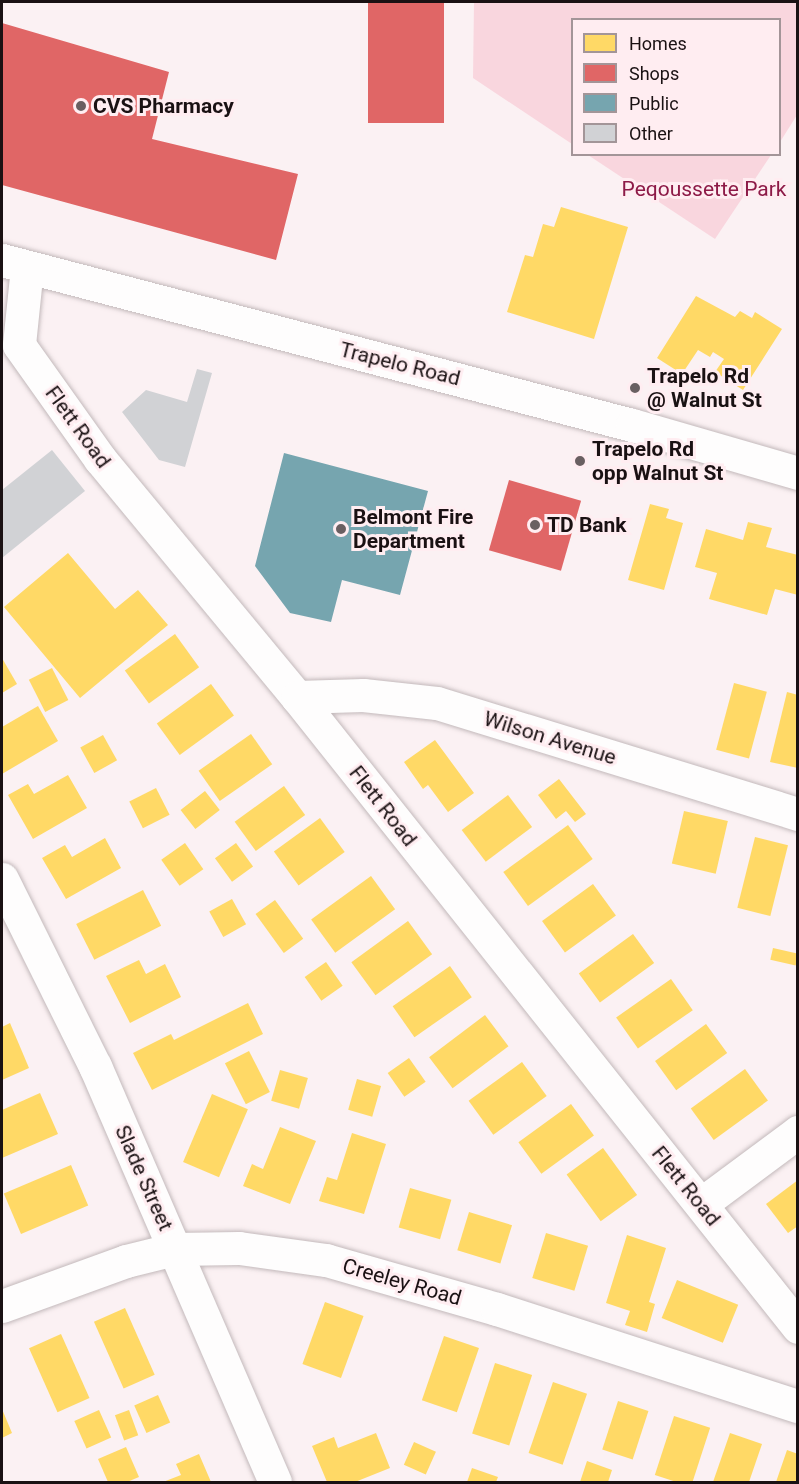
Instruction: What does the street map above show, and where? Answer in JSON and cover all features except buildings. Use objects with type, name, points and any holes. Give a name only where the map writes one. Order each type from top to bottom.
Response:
[{"type":"street","name":"Trapelo Road","points":[[14,263],[632,425],[798,474]]},
{"type":"street","name":"Flett Road","points":[[14,263],[19,345],[100,459],[297,697],[798,1327]]},
{"type":"street","name":"Wilson Avenue","points":[[297,697],[363,695],[437,703],[798,814]]},
{"type":"street","name":"Slade Street","points":[[2,879],[95,1066],[275,1482]]},
{"type":"street","points":[[701,1204],[798,1132]]},
{"type":"street","name":"Creeley Road","points":[[2,1306],[126,1261],[175,1249],[239,1248],[326,1260],[497,1309],[798,1406]]},
{"type":"green space","name":"Peqoussette Park","points":[[474,2],[797,2],[797,115],[781,140],[781,18],[571,18],[571,143],[473,78]]},
{"type":"green space","name":"Peqoussette Park","points":[[590,156],[770,156],[715,239]]},
{"type":"place","name":"CVS Pharmacy","points":[[81,106]]},
{"type":"place","name":"Trapelo Rd @ Walnut St","points":[[635,388]]},
{"type":"place","name":"Trapelo Rd opp Walnut St","points":[[580,461]]},
{"type":"place","name":"TD Bank","points":[[535,525]]},
{"type":"place","name":"Belmont Fire Department","points":[[341,529]]}]
